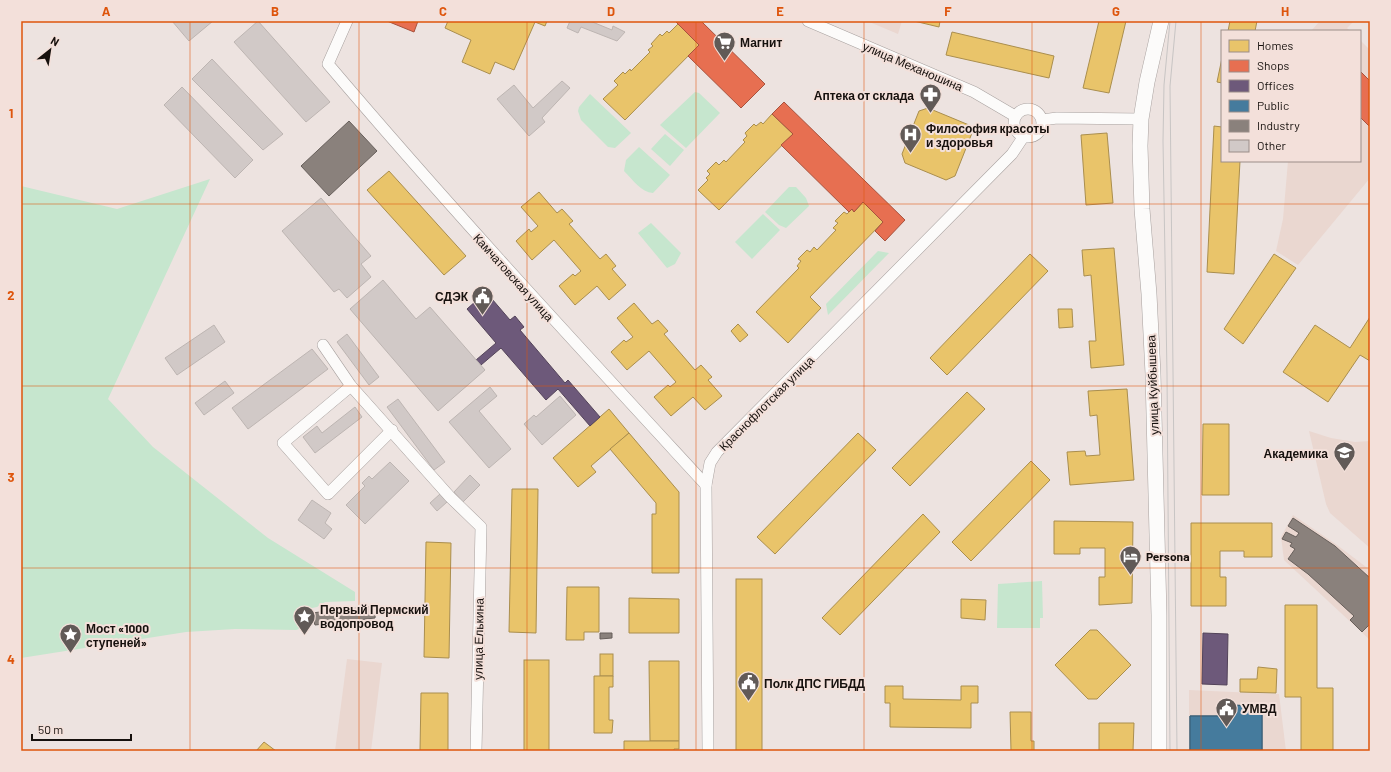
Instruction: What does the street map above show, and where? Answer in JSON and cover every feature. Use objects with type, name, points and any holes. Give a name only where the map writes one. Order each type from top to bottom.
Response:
[{"type":"main road","name":"улица Куйбышева","points":[[1158,751],[1159,615],[1153,374],[1149,294],[1142,210],[1141,119],[1147,82],[1161,21]]},
{"type":"street","name":"Камчатовская улица","points":[[347,21],[328,64],[395,144],[495,256],[706,485]]},
{"type":"street","name":"улица Механошина","points":[[808,21],[974,92],[1015,116]]},
{"type":"street","points":[[1027,109],[1037,112],[1042,120],[1041,129],[1034,136],[1024,136],[1016,131],[1014,121],[1018,112],[1027,109]]},
{"type":"street","points":[[1042,120],[1058,118],[1141,119]]},
{"type":"street","name":"Краснофлотская улица","points":[[708,751],[706,485],[710,463],[717,452],[1012,154],[1024,136]]},
{"type":"street","points":[[322,345],[351,386],[392,430],[328,494],[283,443],[351,386]]},
{"type":"street","name":"улица Елькина","points":[[392,430],[450,497],[481,527],[476,751]]},
{"type":"shaded area","points":[[867,21],[902,21],[898,34]]},
{"type":"shaded area","points":[[1320,21],[1354,21],[1347,28],[1349,30],[1312,30]]},
{"type":"shaded area","points":[[1361,41],[1370,50],[1370,178],[1298,265],[1276,251],[1283,219],[1288,162],[1361,162]]},
{"type":"shaded area","name":"Академика","points":[[1309,431],[1331,438],[1355,442],[1370,441],[1370,548],[1330,513],[1326,504]]},
{"type":"shaded area","points":[[1293,515],[1370,570],[1370,640],[1284,560],[1281,537]]},
{"type":"shaded area","points":[[347,659],[382,663],[371,751],[335,751]]},
{"type":"shaded area","points":[[1189,690],[1279,694],[1286,751],[1189,751]]},
{"type":"green space","points":[[695,92],[699,93],[720,113],[686,148],[660,125]]},
{"type":"green space","points":[[590,94],[631,133],[615,148],[608,147],[581,120],[578,111],[579,107]]},
{"type":"green space","points":[[665,134],[684,150],[670,166],[651,149]]},
{"type":"green space","points":[[639,147],[670,175],[653,193],[641,188],[624,171],[626,160]]},
{"type":"green space","points":[[210,179],[108,399],[153,447],[268,538],[355,592],[355,601],[325,602],[317,607],[302,610],[304,619],[299,629],[296,630],[235,629],[186,632],[21,658],[21,186],[117,209]]},
{"type":"green space","points":[[789,187],[796,187],[806,198],[809,206],[786,228],[779,225],[765,212]]},
{"type":"green space","points":[[763,214],[780,230],[752,259],[735,242]]},
{"type":"green space","points":[[651,223],[681,253],[675,264],[667,268],[638,233]]},
{"type":"green space","points":[[878,251],[889,253],[828,315],[826,304]]},
{"type":"green space","points":[[1042,581],[1043,618],[1040,618],[1040,628],[997,628],[998,584]]},
{"type":"building: Homes","points":[[448,21],[547,21],[545,26],[535,22],[514,70],[495,62],[490,74],[462,62],[471,40],[445,28]]},
{"type":"building: Homes","points":[[914,21],[940,21],[939,27]]},
{"type":"building: Homes","points":[[1099,21],[1126,21],[1109,93],[1083,88]]},
{"type":"building: Homes","points":[[1230,21],[1257,21],[1255,30],[1228,30]]},
{"type":"building: Homes","points":[[678,24],[699,45],[625,120],[603,99],[618,85],[614,81],[623,72],[625,74],[630,69],[631,71],[650,52],[648,50],[653,46],[651,44],[660,34],[662,36],[667,31],[669,33]]},
{"type":"building: Homes","points":[[952,32],[1054,56],[1049,78],[946,55]]},
{"type":"building: Homes","points":[[1221,63],[1221,83],[1217,82]]},
{"type":"building: Homes","points":[[928,108],[969,125],[972,133],[955,176],[946,180],[905,163],[902,154],[919,111]]},
{"type":"building: Homes","points":[[772,114],[793,134],[719,210],[698,190],[708,180],[706,178],[710,174],[707,171],[716,162],[719,165],[724,160],[726,162],[745,142],[743,140],[747,136],[745,133],[754,124],[756,126],[761,122],[763,124]]},
{"type":"building: Homes","points":[[1214,126],[1221,127],[1221,162],[1240,162],[1234,274],[1207,272]]},
{"type":"building: Homes","points":[[1107,133],[1113,203],[1086,205],[1081,135]]},
{"type":"building: Homes","points":[[389,171],[466,256],[444,275],[367,190]]},
{"type":"building: Homes","points":[[539,192],[557,213],[562,209],[573,221],[569,224],[600,259],[606,254],[616,266],[612,269],[626,285],[609,300],[597,286],[575,305],[559,286],[573,274],[575,276],[581,271],[554,240],[532,260],[516,241],[529,229],[531,232],[538,226],[521,207]]},
{"type":"building: Homes","points":[[863,202],[883,222],[810,297],[821,308],[788,343],[756,312],[799,268],[797,266],[801,261],[798,259],[807,250],[810,252],[814,247],[817,250],[836,230],[833,228],[838,223],[835,221],[844,212],[847,214],[852,209],[854,212]]},
{"type":"building: Homes","points":[[1114,248],[1124,365],[1091,368],[1089,341],[1096,341],[1091,275],[1084,276],[1082,250]]},
{"type":"building: Homes","points":[[1030,254],[1048,271],[947,375],[930,358]]},
{"type":"building: Homes","points":[[1274,254],[1296,268],[1243,344],[1224,329]]},
{"type":"building: Homes","points":[[634,303],[652,324],[658,320],[668,331],[664,334],[695,370],[701,365],[712,377],[708,380],[722,396],[705,410],[693,397],[671,416],[654,397],[668,385],[670,387],[676,382],[649,351],[627,370],[611,352],[624,340],[626,342],[633,337],[617,318]]},
{"type":"building: Homes","points":[[1058,309],[1072,309],[1073,327],[1059,328]]},
{"type":"building: Homes","points":[[1370,317],[1370,361],[1360,355],[1328,402],[1283,372],[1315,325],[1350,348]]},
{"type":"building: Homes","points":[[738,324],[748,335],[740,342],[731,331]]},
{"type":"building: Homes","points":[[1127,389],[1134,480],[1070,485],[1067,452],[1085,451],[1086,456],[1100,455],[1097,415],[1090,416],[1088,391]]},
{"type":"building: Homes","points":[[967,392],[985,409],[910,486],[892,468]]},
{"type":"building: Homes","points":[[609,409],[629,433],[591,466],[596,472],[578,487],[553,458]]},
{"type":"building: Homes","points":[[1203,424],[1229,424],[1229,495],[1202,495]]},
{"type":"building: Homes","points":[[629,433],[679,492],[679,573],[652,573],[652,514],[656,514],[656,503],[610,449]]},
{"type":"building: Homes","points":[[858,433],[876,450],[775,554],[757,537]]},
{"type":"building: Homes","points":[[1031,461],[1050,480],[971,561],[952,542]]},
{"type":"building: Homes","points":[[512,489],[538,489],[536,633],[509,632]]},
{"type":"building: Homes","points":[[923,514],[940,532],[840,635],[822,618]]},
{"type":"building: Homes","points":[[1054,521],[1133,522],[1132,603],[1099,605],[1099,577],[1105,577],[1105,548],[1080,548],[1080,554],[1054,554]]},
{"type":"building: Homes","points":[[1191,523],[1272,523],[1272,557],[1244,557],[1244,551],[1220,551],[1220,577],[1226,577],[1226,606],[1191,606]]},
{"type":"building: Homes","points":[[426,542],[451,543],[449,658],[424,657]]},
{"type":"building: Homes","points":[[736,579],[762,579],[762,751],[736,751]]},
{"type":"building: Homes","points":[[567,587],[599,587],[599,632],[584,632],[584,640],[566,640]]},
{"type":"building: Homes","points":[[629,598],[679,599],[679,633],[629,633]]},
{"type":"building: Homes","points":[[961,599],[986,600],[985,620],[961,618]]},
{"type":"building: Homes","points":[[1285,605],[1317,605],[1317,688],[1333,688],[1333,751],[1301,751],[1301,697],[1285,697]]},
{"type":"building: Homes","points":[[1090,630],[1097,630],[1131,665],[1097,699],[1088,699],[1055,665]]},
{"type":"building: Homes","points":[[600,654],[613,654],[613,676],[600,676]]},
{"type":"building: Homes","points":[[524,660],[549,660],[549,751],[524,751]]},
{"type":"building: Homes","points":[[649,661],[679,661],[679,741],[650,741]]},
{"type":"building: Homes","points":[[1258,667],[1277,669],[1276,693],[1240,692],[1240,679],[1257,679]]},
{"type":"building: Homes","points":[[594,676],[613,676],[613,687],[609,687],[609,720],[613,720],[612,733],[594,733]]},
{"type":"building: Homes","points":[[885,686],[903,686],[903,699],[961,700],[961,686],[978,686],[978,703],[971,703],[971,728],[890,727],[890,703],[885,703]]},
{"type":"building: Homes","points":[[421,693],[448,693],[448,751],[420,751]]},
{"type":"building: Homes","points":[[1010,712],[1031,712],[1031,741],[1034,741],[1034,751],[1011,751]]},
{"type":"building: Homes","points":[[1099,723],[1134,723],[1133,751],[1099,751]]},
{"type":"building: Homes","points":[[624,741],[679,741],[679,749],[674,749],[674,751],[624,751]]},
{"type":"building: Homes","points":[[264,742],[276,751],[256,751]]},
{"type":"building: Shops","points":[[387,21],[418,21],[414,32]]},
{"type":"building: Shops","points":[[675,21],[701,21],[765,84],[741,108],[688,56],[699,45]]},
{"type":"building: Shops","points":[[1361,72],[1370,81],[1370,127],[1361,118]]},
{"type":"building: Shops","points":[[784,102],[905,220],[885,241],[875,231],[883,222],[863,202],[854,212],[852,209],[849,212],[781,145],[793,134],[772,114]]},
{"type":"building: Offices","points":[[486,292],[510,320],[515,316],[524,327],[520,330],[565,383],[568,380],[600,417],[590,426],[558,389],[546,400],[501,348],[481,365],[476,360],[496,343],[467,309]]},
{"type":"building: Offices","points":[[1203,633],[1228,634],[1227,685],[1202,684]]},
{"type":"building: Public","name":"УМВД","points":[[1227,705],[1262,706],[1262,751],[1244,751],[1244,746],[1226,746],[1226,740],[1222,740],[1222,751],[1190,751],[1190,716],[1227,716]]},
{"type":"building: Public","name":"УМВД","points":[[1227,705],[1262,706],[1262,751],[1190,751],[1190,716],[1227,716]]},
{"type":"building: Industry","points":[[349,121],[377,151],[329,196],[301,166]]},
{"type":"building: Industry","points":[[1293,518],[1335,546],[1370,578],[1370,624],[1362,632],[1350,620],[1354,616],[1308,574],[1288,559],[1295,549],[1290,546],[1292,543],[1282,539],[1286,532],[1296,537],[1299,533],[1288,526]]},
{"type":"building: Industry","points":[[376,606],[375,618],[315,625],[311,613]]},
{"type":"building: Industry","points":[[600,633],[612,633],[612,638],[600,639]]},
{"type":"building: Other","points":[[172,21],[213,21],[189,41]]},
{"type":"building: Other","points":[[258,21],[330,102],[306,122],[234,42]]},
{"type":"building: Other","points":[[570,21],[590,21],[612,30],[613,26],[625,32],[617,41],[581,27],[578,33],[567,28]]},
{"type":"building: Other","points":[[212,59],[283,134],[263,150],[192,79]]},
{"type":"building: Other","points":[[562,81],[570,88],[542,118],[545,122],[529,136],[497,99],[514,85],[533,108]]},
{"type":"building: Other","points":[[182,87],[253,160],[235,178],[164,105]]},
{"type":"building: Other","points":[[321,198],[371,256],[361,264],[371,277],[347,298],[339,289],[334,292],[282,231]]},
{"type":"building: Other","points":[[383,280],[416,319],[430,307],[485,370],[438,411],[350,309]]},
{"type":"building: Other","points":[[214,325],[225,342],[177,375],[165,358]]},
{"type":"building: Other","points":[[347,334],[379,377],[369,385],[337,342]]},
{"type":"building: Other","points":[[312,349],[328,369],[248,429],[232,408]]},
{"type":"building: Other","points":[[225,381],[234,393],[204,415],[195,403]]},
{"type":"building: Other","points":[[490,387],[497,396],[479,411],[511,449],[489,468],[449,422]]},
{"type":"building: Other","points":[[560,396],[576,415],[542,445],[524,424],[534,415],[536,417]]},
{"type":"building: Other","points":[[398,399],[445,462],[434,470],[387,407]]},
{"type":"building: Other","points":[[355,407],[362,417],[315,453],[303,437],[317,426],[322,433]]},
{"type":"building: Other","points":[[390,462],[409,481],[365,524],[346,505],[365,486],[362,483],[369,476],[372,479]]},
{"type":"building: Other","points":[[470,475],[480,485],[463,502],[454,492]]},
{"type":"building: Other","points":[[440,494],[447,502],[437,511],[430,503]]},
{"type":"building: Other","points":[[312,500],[331,513],[325,523],[332,529],[324,539],[298,520]]},
{"type":"tram line","points":[[1170,21],[1164,85],[1163,141],[1167,374],[1170,751]]},
{"type":"tram line","points":[[1176,21],[1170,86],[1177,751]]},
{"type":"place","name":"Магнит","points":[[724,62]]},
{"type":"place","name":"Аптека от склада","points":[[930,114]]},
{"type":"place","name":"Философия красоты и здоровья","points":[[911,154]]},
{"type":"place","name":"СДЭК","points":[[483,316]]},
{"type":"place","name":"Академика","points":[[1344,472]]},
{"type":"place","name":"Persona","points":[[1130,576]]},
{"type":"place","name":"Первый Пермский водопровод","points":[[305,636]]},
{"type":"place","name":"Мост «1000 ступеней»","points":[[70,654]]},
{"type":"place","name":"Полк ДПС ГИБДД","points":[[748,702]]},
{"type":"place","name":"УМВД","points":[[1226,728]]}]
